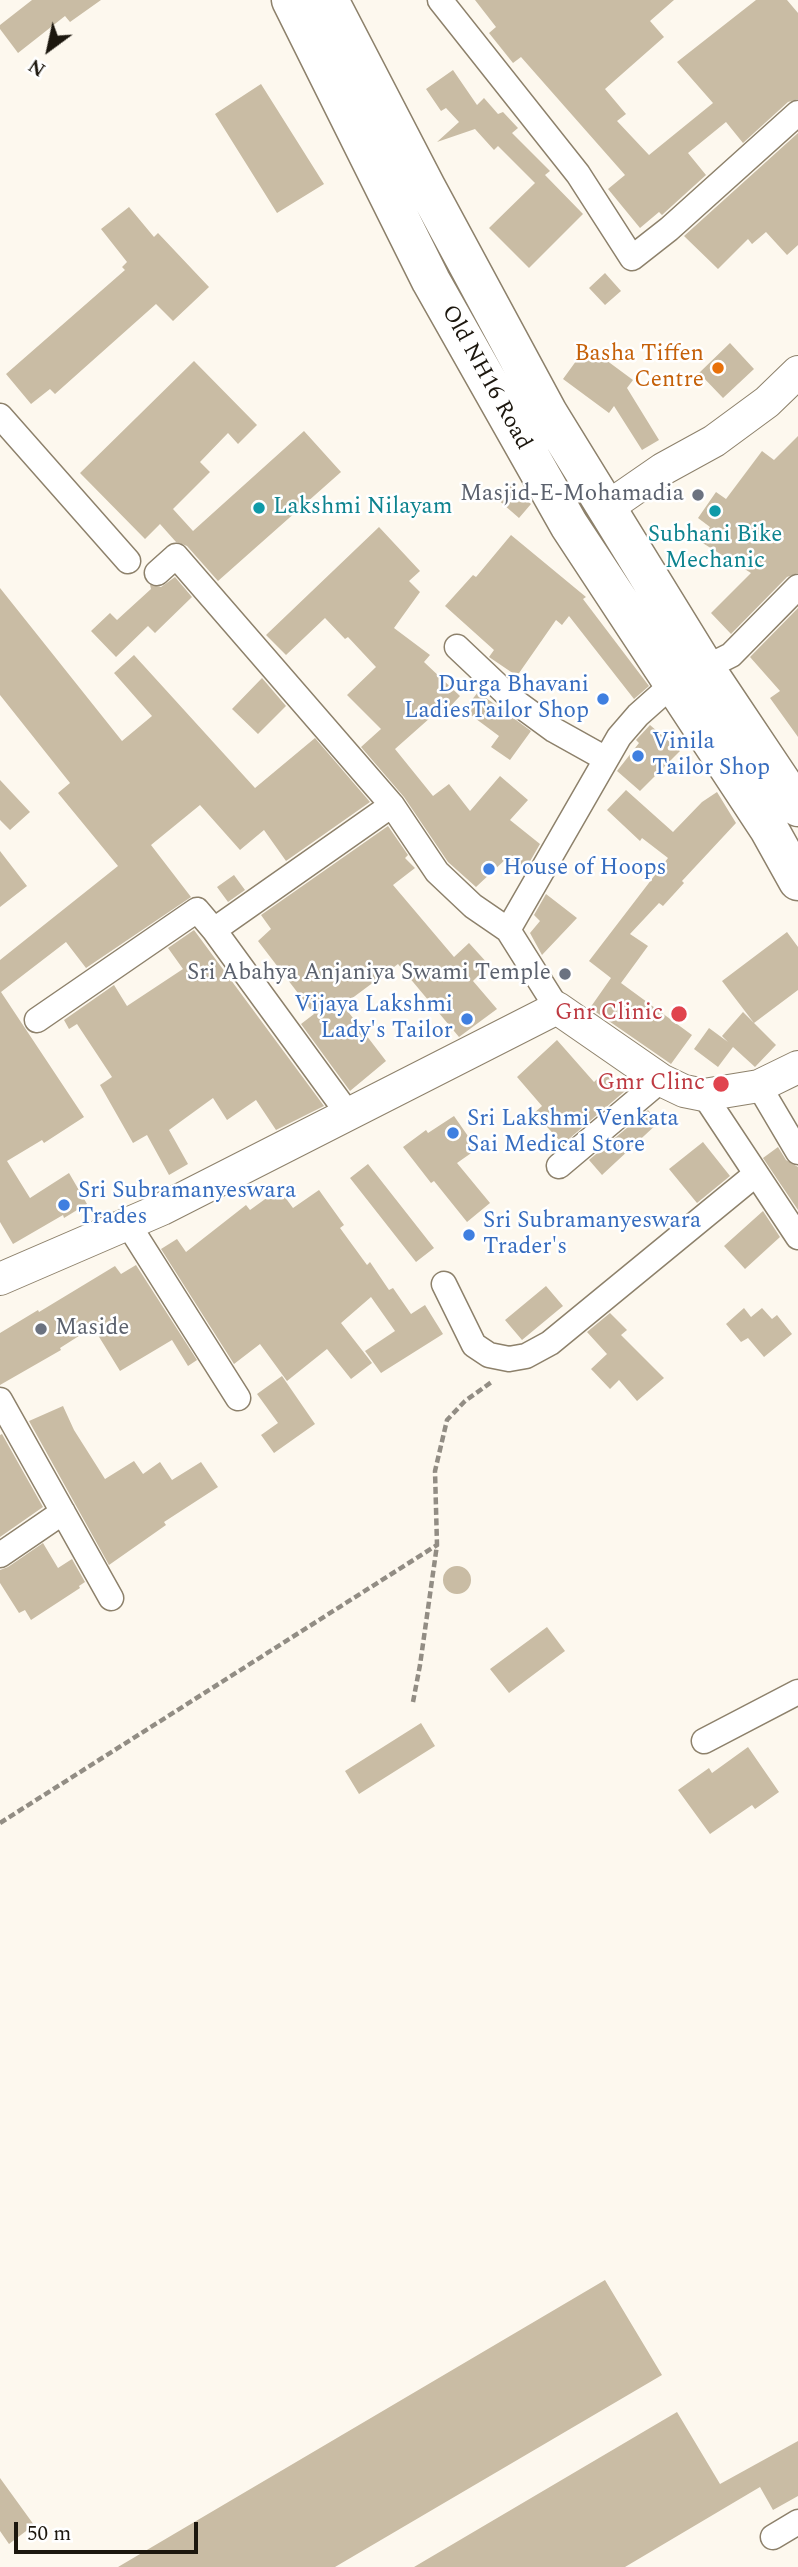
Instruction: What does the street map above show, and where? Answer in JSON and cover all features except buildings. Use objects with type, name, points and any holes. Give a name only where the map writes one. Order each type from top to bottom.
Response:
[{"type":"main road","name":"Old NH16 Road","points":[[291,0],[431,281],[569,526],[798,807]]},
{"type":"main road","name":"Old NH16 Road","points":[[329,0],[432,199],[548,413],[608,507],[689,676],[798,881]]},
{"type":"street","points":[[440,0],[578,174],[632,258],[669,229],[798,113]]},
{"type":"street","points":[[608,507],[663,469],[714,441],[767,402],[798,372]]},
{"type":"street","points":[[0,416],[128,561]]},
{"type":"street","points":[[157,573],[176,556],[391,805],[437,872],[473,906],[508,930],[557,1008],[661,1080],[684,1091],[704,1095],[759,1086],[798,1067]]},
{"type":"street","points":[[508,930],[619,737],[638,715],[689,676],[731,655],[798,587]]},
{"type":"street","points":[[457,647],[513,700],[554,730],[606,759]]},
{"type":"street","points":[[214,930],[391,805]]},
{"type":"street","points":[[37,1020],[197,910],[349,1115]]},
{"type":"street","points":[[0,1279],[128,1224],[557,1008]]},
{"type":"street","points":[[559,1167],[661,1080]]},
{"type":"street","points":[[759,1086],[798,1152]]},
{"type":"street","points":[[704,1095],[798,1237]]},
{"type":"street","points":[[444,1284],[474,1345],[489,1355],[509,1359],[526,1356],[550,1343],[756,1174]]},
{"type":"street","points":[[128,1224],[238,1398]]},
{"type":"street","points":[[1,1404],[111,1598]]},
{"type":"street","points":[[0,1555],[63,1512]]},
{"type":"street","points":[[704,1741],[798,1692]]},
{"type":"street","points":[[773,2537],[798,2522]]},
{"type":"path","points":[[412,1702],[437,1545],[435,1471],[447,1420],[465,1401],[526,1356]]},
{"type":"path","points":[[0,1823],[437,1545]]},
{"type":"place","name":"Basha Tiffen Centre","points":[[718,368]]},
{"type":"place","name":"Masjid-E-Mohamadia","points":[[698,495]]},
{"type":"place","name":"Lakshmi Nilayam","points":[[259,508]]},
{"type":"place","name":"Subhani Bike Mechanic","points":[[715,511]]},
{"type":"place","name":"Durga Bhavani LadiesTailor Shop","points":[[603,699]]},
{"type":"place","name":"Vinila Tailor Shop","points":[[638,756]]},
{"type":"place","name":"House of Hoops","points":[[489,869]]},
{"type":"place","name":"Sri Abahya Anjaniya Swami Temple","points":[[565,974]]},
{"type":"place","name":"Gnr Clinic","points":[[679,1014]]},
{"type":"place","name":"Vijaya Lakshmi Lady's Tailor","points":[[467,1019]]},
{"type":"place","name":"Gmr Clinc","points":[[721,1084]]},
{"type":"place","name":"Sri Lakshmi Venkata Sai Medical Store","points":[[453,1133]]},
{"type":"place","name":"Sri Subramanyeswara Trades","points":[[64,1205]]},
{"type":"place","name":"Sri Subramanyeswara Trader's","points":[[469,1235]]},
{"type":"place","name":"Maside","points":[[41,1329]]}]
